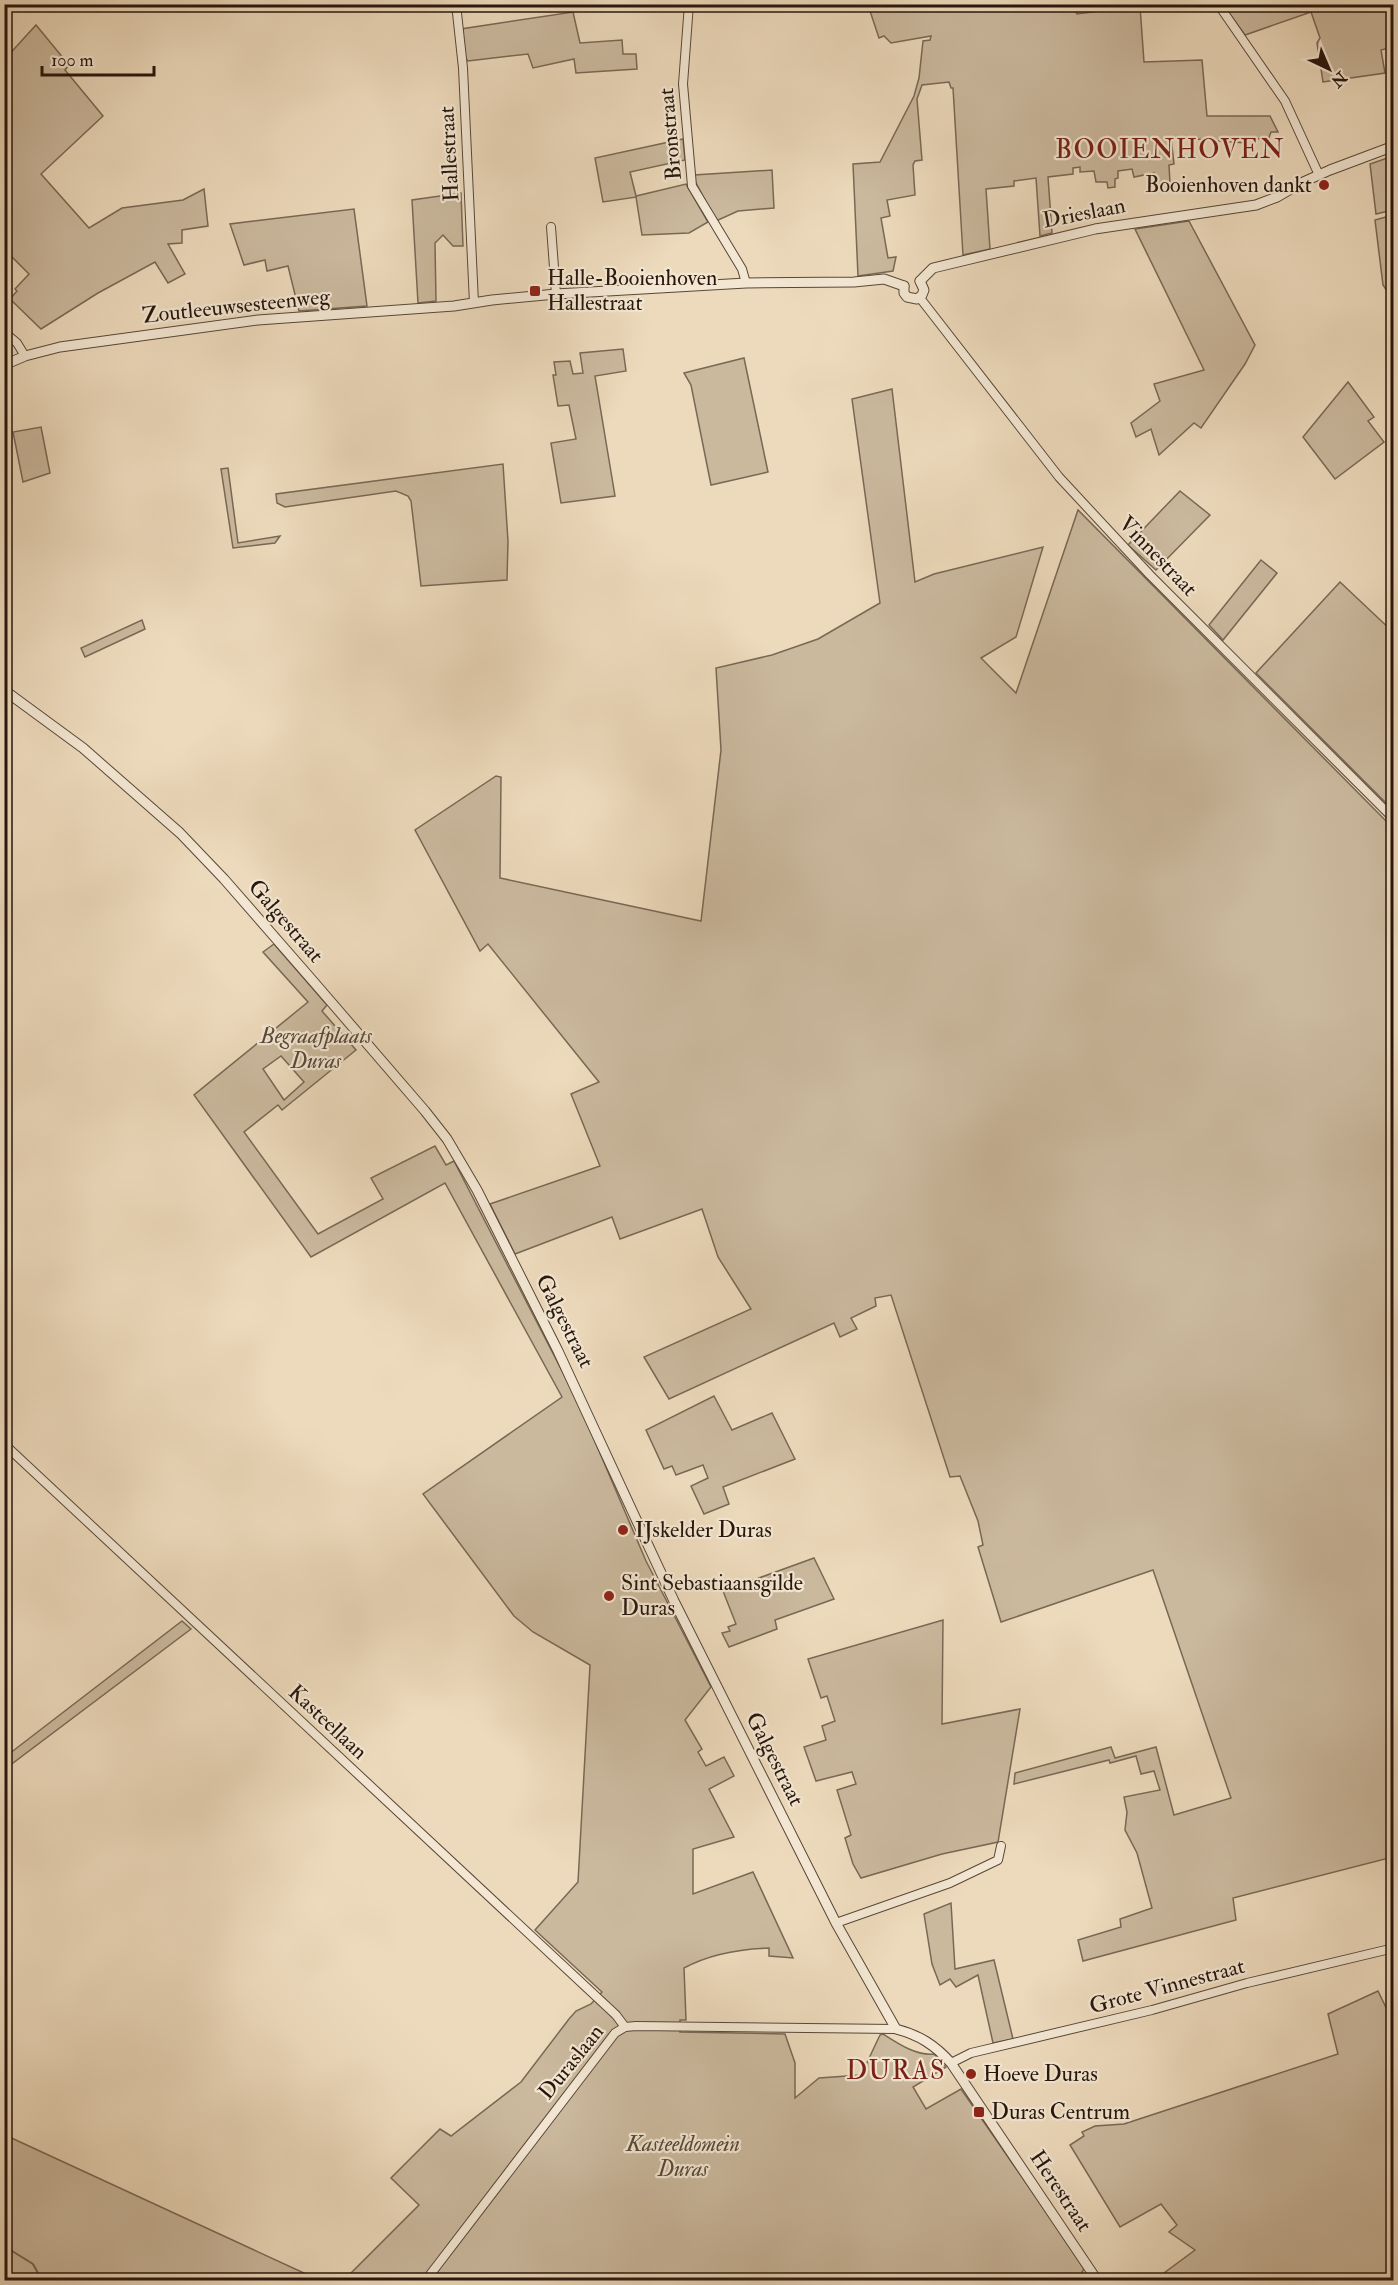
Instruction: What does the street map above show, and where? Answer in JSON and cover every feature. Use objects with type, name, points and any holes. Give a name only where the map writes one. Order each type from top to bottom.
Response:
[{"type":"street","name":"Hallestraat","points":[[456,4],[463,68],[474,303]]},
{"type":"street","name":"Bronstraat","points":[[689,4],[683,84],[692,186],[742,269],[746,283]]},
{"type":"street","points":[[1218,4],[1285,101],[1319,175]]},
{"type":"street","name":"Drieslaan","points":[[920,281],[933,268],[1060,237],[1256,205],[1277,198],[1319,175],[1394,146]]},
{"type":"street","points":[[551,227],[556,294]]},
{"type":"street","points":[[474,303],[556,294],[746,283],[854,282],[884,279],[904,286]]},
{"type":"street","points":[[910,280],[920,281],[924,290],[920,298],[912,300],[907,297],[904,293],[904,286],[910,280]]},
{"type":"street","name":"Vinnestraat","points":[[920,298],[1066,485],[1150,575],[1394,819]]},
{"type":"street","name":"Zoutleeuwsesteenweg","points":[[4,365],[25,356],[60,347],[258,320],[474,303]]},
{"type":"street","points":[[4,332],[17,343],[25,356]]},
{"type":"street","name":"Galgestraat","points":[[4,690],[84,748],[180,833],[224,879],[447,1139],[477,1190],[567,1369],[669,1590],[836,1923],[896,2029]]},
{"type":"street","name":"Kasteellaan","points":[[4,1444],[616,2015],[625,2027]]},
{"type":"street","points":[[836,1923],[950,1883],[998,1860],[1001,1846]]},
{"type":"street","name":"Grote Vinnestraat","points":[[951,2063],[971,2052],[1152,2010],[1247,1983],[1394,1948]]},
{"type":"street","name":"Duraslaan","points":[[426,2280],[606,2044],[615,2033],[625,2027],[896,2029]]},
{"type":"street","points":[[896,2029],[915,2034],[929,2042],[940,2050],[951,2063]]},
{"type":"street","name":"Herestraat","points":[[951,2063],[1097,2280]]},
{"type":"green space","points":[[1374,4],[1375,11],[1393,7],[1393,47],[1381,50],[1385,73],[1323,82],[1317,43],[1320,38],[1311,12],[1245,35],[1223,5]]},
{"type":"green space","points":[[868,5],[1059,5],[1063,9],[1120,5],[1120,7],[1076,12],[1077,14],[1140,6],[1144,62],[1202,60],[1207,116],[1270,116],[1278,132],[1271,132],[1268,140],[1246,137],[1245,143],[1171,137],[1174,164],[1169,165],[1170,183],[1155,185],[1154,173],[1134,177],[1132,169],[1118,171],[1115,187],[1108,188],[1107,182],[1096,182],[1094,171],[1080,172],[1080,167],[1073,168],[1073,174],[1048,177],[1052,233],[1040,236],[1036,178],[1014,181],[1014,186],[986,189],[990,249],[963,255],[953,88],[949,82],[922,85],[917,99],[922,160],[915,161],[913,165],[915,195],[887,200],[890,216],[881,218],[888,258],[896,257],[893,271],[858,276],[853,164],[880,162],[914,96],[919,78],[923,41],[930,40],[931,36],[891,43],[884,36],[879,38]]},
{"type":"green space","points":[[573,12],[580,43],[622,40],[623,54],[636,54],[637,69],[576,73],[574,59],[533,68],[528,54],[468,61],[465,58],[461,29]]},
{"type":"green space","points":[[36,25],[69,65],[65,70],[103,116],[41,174],[89,228],[122,208],[183,200],[204,189],[208,226],[182,230],[182,243],[168,244],[185,274],[168,283],[155,262],[98,293],[41,329],[10,299],[17,291],[15,289],[29,274],[4,249],[5,59]]},
{"type":"green space","points":[[683,139],[685,160],[630,172],[636,196],[686,184],[708,222],[689,233],[642,235],[636,197],[603,202],[595,158]]},
{"type":"green space","points":[[1393,156],[1393,210],[1376,214],[1370,164]]},
{"type":"green space","points":[[772,170],[774,208],[738,211],[716,221],[694,175]]},
{"type":"green space","points":[[461,193],[463,246],[453,246],[443,235],[435,243],[436,301],[418,303],[412,200]]},
{"type":"green space","points":[[354,209],[367,306],[299,311],[288,266],[267,271],[265,260],[244,265],[230,224]]},
{"type":"green space","points":[[1394,215],[1393,300],[1383,285],[1375,220]]},
{"type":"green space","points":[[1189,221],[1255,345],[1245,364],[1201,428],[1194,423],[1159,455],[1151,429],[1136,437],[1131,423],[1160,401],[1154,384],[1204,370],[1135,229]]},
{"type":"green space","points":[[623,349],[626,371],[595,376],[615,496],[561,503],[551,443],[576,439],[569,405],[558,406],[553,375],[556,375],[554,362],[570,361],[573,374],[583,373],[580,353]]},
{"type":"green space","points":[[744,358],[768,472],[711,485],[691,385],[684,373]]},
{"type":"green space","points":[[1348,382],[1374,417],[1368,421],[1384,442],[1335,479],[1303,437]]},
{"type":"green space","points":[[892,389],[915,582],[934,574],[1043,547],[1016,637],[981,658],[1016,693],[1078,510],[1393,828],[1393,1857],[1233,1898],[1236,1920],[1083,1961],[1078,1940],[1121,1927],[1120,1919],[1152,1908],[1137,1853],[1125,1830],[1127,1812],[1124,1797],[1160,1790],[1154,1771],[1141,1774],[1136,1756],[1110,1763],[1109,1760],[1014,1784],[1015,1773],[1111,1747],[1115,1758],[1156,1747],[1174,1815],[1231,1798],[1153,1570],[1001,1622],[978,1547],[983,1545],[978,1521],[960,1476],[950,1477],[891,1295],[875,1298],[876,1306],[851,1318],[857,1329],[840,1337],[834,1323],[669,1399],[644,1357],[751,1309],[718,1257],[702,1209],[620,1239],[612,1217],[515,1254],[490,1204],[600,1166],[571,1094],[599,1082],[488,944],[480,951],[415,830],[496,776],[501,777],[500,878],[701,921],[721,750],[716,668],[772,655],[818,639],[880,603],[852,399]]},
{"type":"green space","points":[[41,427],[50,473],[23,482],[13,432]]},
{"type":"green space","points":[[503,464],[508,541],[507,580],[421,586],[411,501],[408,496],[396,491],[285,507],[277,503],[276,494]]},
{"type":"green space","points":[[228,468],[238,543],[280,536],[275,543],[233,548],[221,469]]},
{"type":"green space","points":[[1180,491],[1210,515],[1156,570],[1128,545]]},
{"type":"green space","points":[[1261,560],[1277,573],[1223,640],[1209,625]]},
{"type":"green space","points":[[1340,582],[1393,632],[1393,810],[1256,673]]},
{"type":"green space","points":[[142,620],[145,629],[85,657],[81,648]]},
{"type":"green space","points":[[274,944],[327,1005],[322,1011],[356,1050],[282,1110],[278,1105],[244,1132],[318,1234],[383,1199],[371,1178],[435,1146],[446,1165],[454,1161],[579,1404],[646,1561],[711,1687],[685,1720],[702,1749],[698,1752],[706,1766],[724,1757],[734,1776],[709,1789],[734,1837],[693,1849],[693,1894],[753,1872],[793,1958],[769,1956],[769,1948],[736,1951],[684,1968],[686,2020],[680,2020],[680,2032],[785,2034],[795,2063],[795,2098],[819,2078],[861,2075],[880,2035],[883,2034],[914,2051],[934,2054],[946,2067],[913,2087],[926,2109],[961,2089],[1069,2245],[1084,2269],[1082,2272],[1087,2279],[1090,2277],[1093,2280],[344,2280],[419,2205],[391,2178],[440,2129],[451,2136],[521,2082],[576,2011],[591,2004],[602,1992],[535,1930],[578,1882],[590,1665],[533,1632],[514,1616],[423,1494],[562,1397],[445,1183],[311,1257],[194,1095],[308,1002],[263,952]],"holes":[[[281,1056],[304,1082],[284,1100],[263,1069]]]},
{"type":"green space","points":[[714,1396],[732,1430],[772,1413],[795,1459],[723,1487],[729,1504],[704,1514],[691,1486],[708,1478],[703,1465],[676,1475],[672,1466],[664,1469],[646,1430]]},
{"type":"green space","points":[[814,1558],[834,1599],[775,1620],[777,1629],[729,1647],[722,1633],[730,1631],[728,1627],[736,1624],[723,1591]]},
{"type":"green space","points":[[943,1620],[942,1724],[1020,1709],[998,1842],[942,1854],[861,1878],[853,1864],[845,1838],[851,1835],[837,1790],[856,1784],[852,1772],[816,1781],[804,1747],[826,1740],[822,1726],[835,1721],[827,1696],[821,1698],[808,1659]]},
{"type":"green space","points":[[182,1621],[191,1629],[5,1769],[5,1757]]},
{"type":"green space","points":[[951,1903],[955,1969],[994,1960],[1013,2039],[993,2043],[978,1975],[956,1987],[950,1979],[940,1985],[932,1964],[924,1914]]},
{"type":"green space","points":[[1378,1991],[1393,2022],[1393,2280],[1162,2280],[1160,2276],[1195,2250],[1169,2232],[1177,2225],[1161,2204],[1120,2227],[1070,2145],[1084,2136],[1082,2132],[1095,2126],[1124,2124],[1338,2054],[1328,2014]]},
{"type":"green space","points":[[5,2135],[319,2280],[5,2280]]},
{"type":"waterway","points":[[4,2246],[33,2264],[44,2280]]},
{"type":"place","name":"Booienhoven dankt","points":[[1324,185]]},
{"type":"place","name":"Halle-Booienhoven Hallestraat","points":[[535,291]]},
{"type":"place","name":"IJskelder Duras","points":[[623,1530]]},
{"type":"place","name":"Sint Sebastiaansgilde Duras","points":[[609,1596]]},
{"type":"place","name":"Hoeve Duras","points":[[971,2074]]},
{"type":"place","name":"Duras Centrum","points":[[979,2112]]},
{"type":"district","name":"BOOIENHOVEN","points":[[1170,150]]},
{"type":"district","name":"DURAS","points":[[896,2071]]},
{"type":"park label","name":"Begraafplaats Duras","points":[[316,1048]]},
{"type":"park label","name":"Kasteeldomein Duras","points":[[683,2156]]}]
